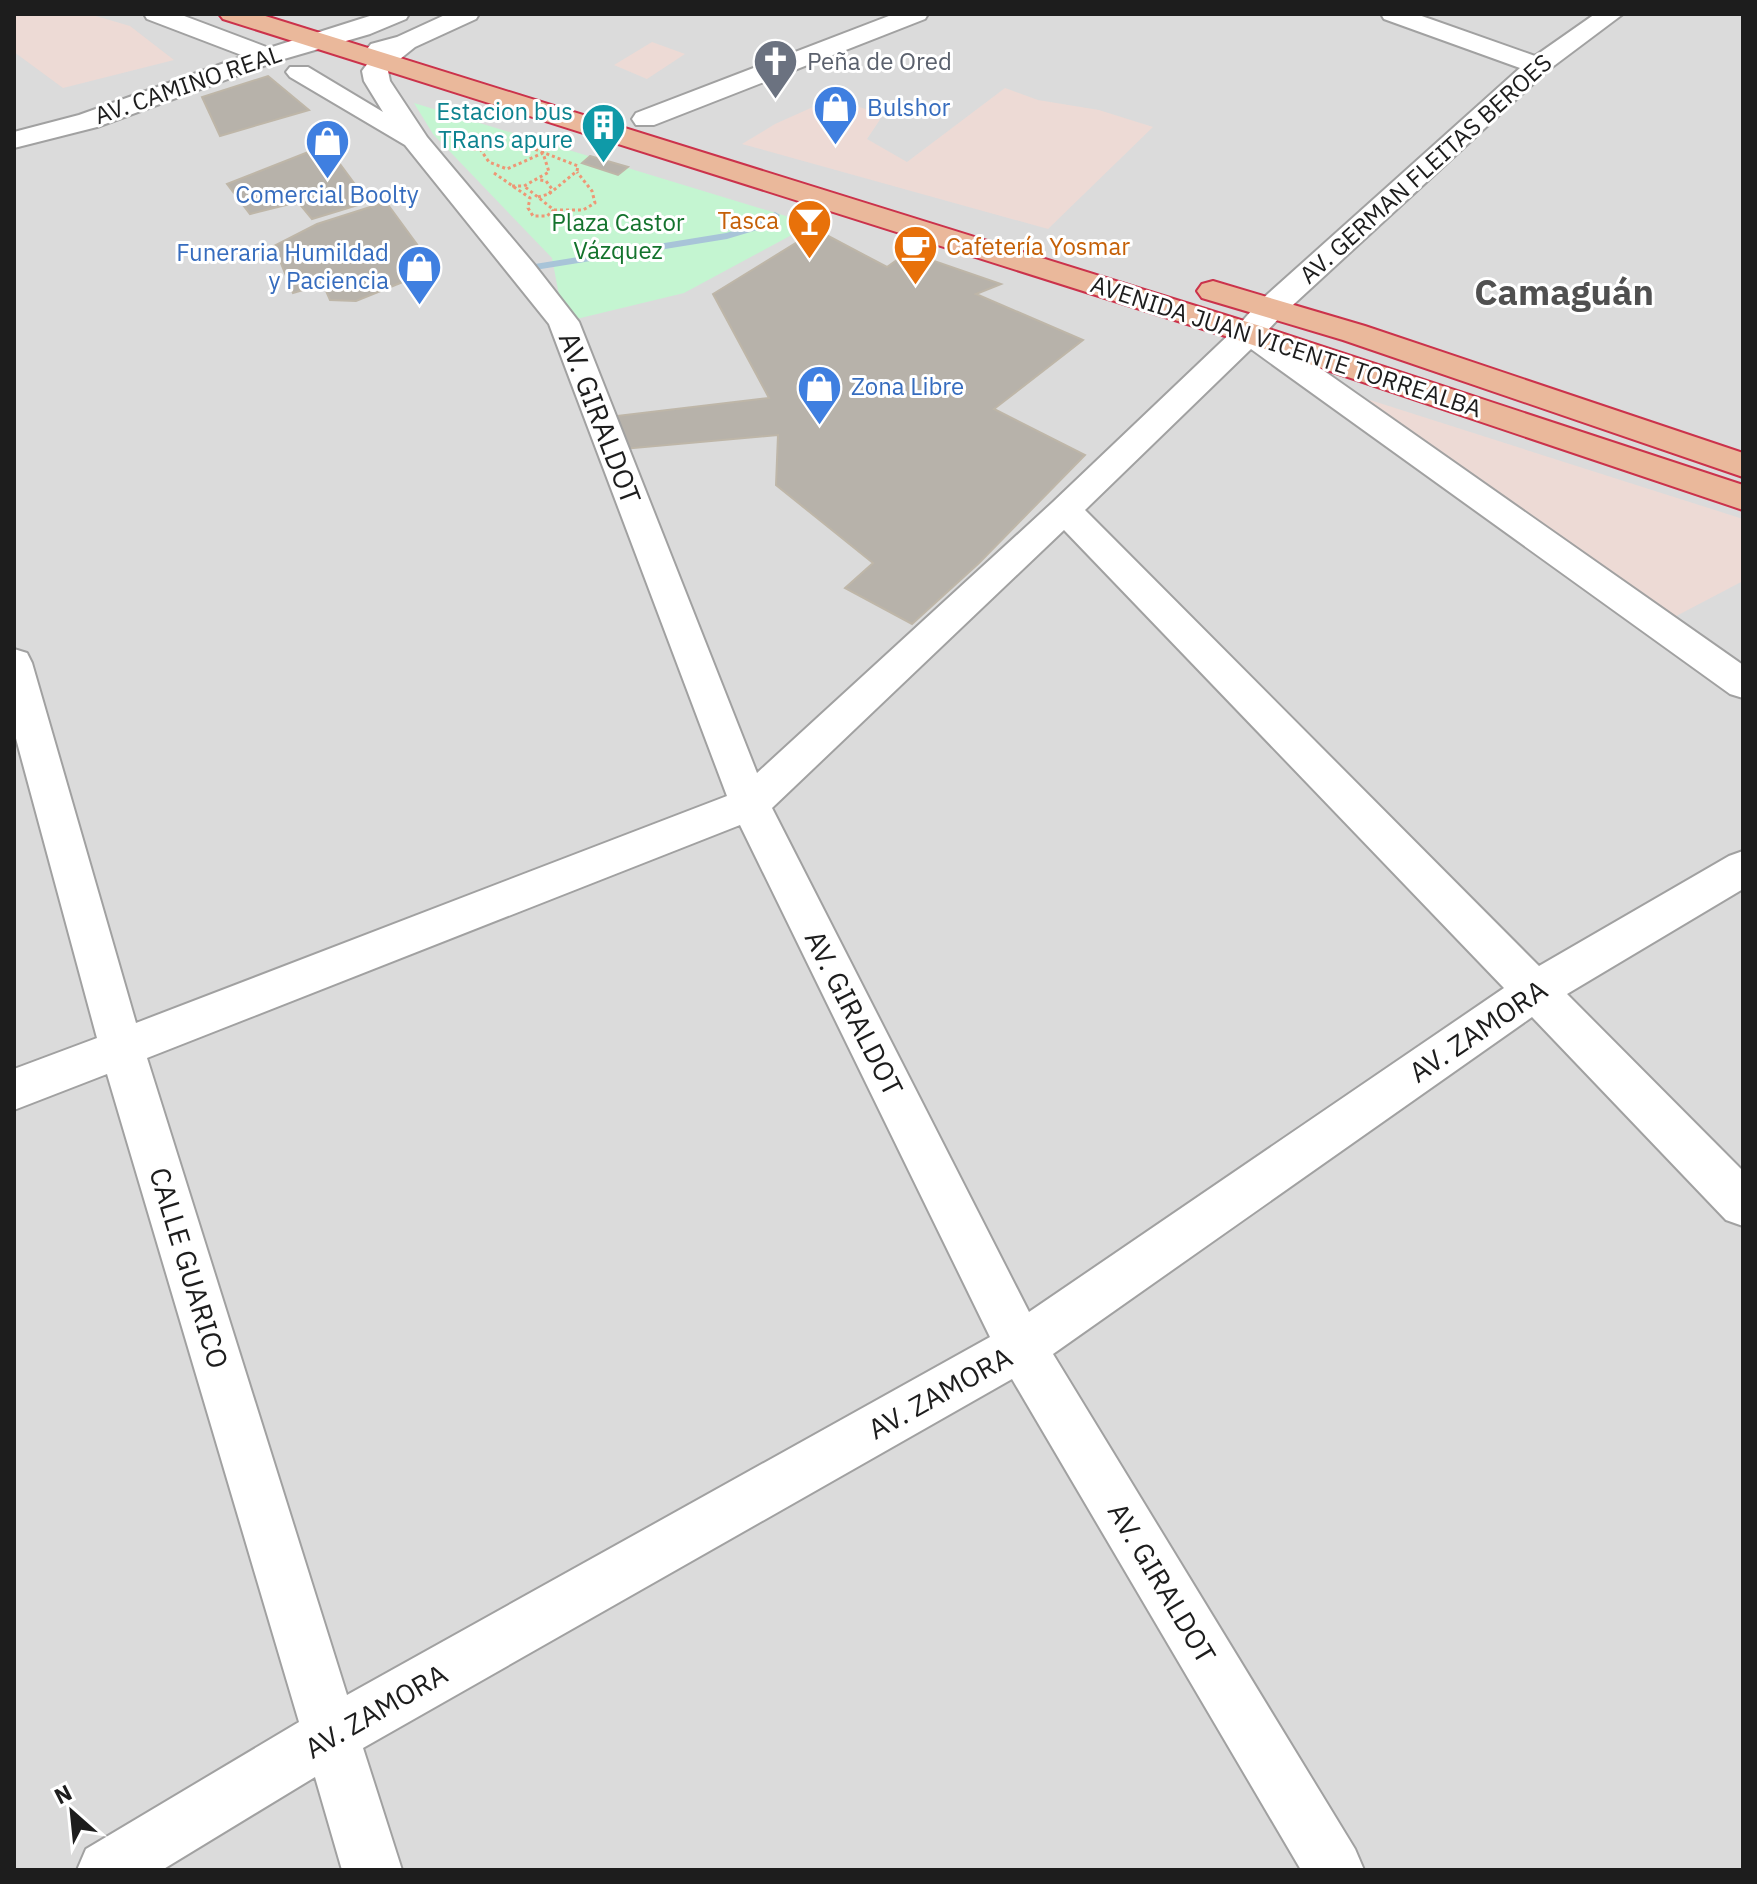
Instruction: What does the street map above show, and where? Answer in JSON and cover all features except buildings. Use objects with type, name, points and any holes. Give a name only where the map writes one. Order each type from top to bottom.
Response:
[{"type":"highway","name":"AVENIDA JUAN VICENTE TORREALBA","points":[[232,14],[315,28],[367,49],[1260,321],[1743,498]]},
{"type":"highway","name":"AVENIDA JUAN VICENTE TORREALBA","points":[[367,49],[401,28],[645,119],[1118,262]]},
{"type":"highway","name":"AVENIDA JUAN VICENTE TORREALBA","points":[[1179,281],[1260,321],[1354,333],[1743,465]]},
{"type":"street","points":[[156,14],[268,56]]},
{"type":"street","points":[[401,28],[467,14]]},
{"type":"street","points":[[645,119],[916,14]]},
{"type":"street","points":[[1393,14],[1424,20],[1538,66]]},
{"type":"street","name":"AV. GERMAN FLEITAS BEROES","points":[[750,804],[1065,510],[1260,321],[1538,66],[1611,14]]},
{"type":"street","name":"AV. CAMINO REAL","points":[[14,140],[88,121],[268,56],[315,28]]},
{"type":"street","points":[[88,121],[299,72],[367,49]]},
{"type":"street","name":"AV. GIRALDOT","points":[[367,49],[377,81],[416,142]]},
{"type":"street","name":"AV. GIRALDOT","points":[[299,72],[416,142],[474,183],[564,322],[750,804],[1021,1347],[1334,1870]]},
{"type":"street","points":[[1260,321],[1743,684]]},
{"type":"street","points":[[1065,510],[1743,1204]]},
{"type":"street","name":"CALLE GUARICO","points":[[14,663],[121,1047],[372,1870]]},
{"type":"street","points":[[14,1090],[750,804]]},
{"type":"street","name":"AV. ZAMORA","points":[[107,1870],[331,1735],[1021,1347],[1535,991],[1743,868]]},
{"type":"path","points":[[458,143],[459,139],[483,141],[485,146],[469,151],[469,155]]},
{"type":"path","points":[[523,144],[578,166],[577,171],[592,191],[595,203],[583,210],[554,210],[524,186]]},
{"type":"path","points":[[480,149],[489,162],[507,169],[517,168],[543,153]]},
{"type":"path","points":[[474,183],[524,186],[549,172],[543,153]]},
{"type":"path","points":[[474,183],[530,198],[549,194],[577,171]]},
{"type":"path","points":[[538,179],[550,185],[552,189],[549,194]]},
{"type":"path","points":[[511,186],[530,198]]},
{"type":"path","points":[[530,198],[528,208],[533,216],[547,216],[554,210]]},
{"type":"shaded area","points":[[14,14],[1743,14],[1743,1870],[14,1870]]},
{"type":"shaded area","points":[[14,14],[89,14],[130,26],[174,60],[63,88],[14,52]]},
{"type":"shaded area","points":[[652,42],[685,54],[647,79],[614,65]]},
{"type":"shaded area","points":[[1005,88],[1038,100],[1099,110],[1153,127],[1048,229],[742,144],[775,124],[833,98],[883,115],[867,139],[907,162]]},
{"type":"shaded area","points":[[1370,400],[1743,519],[1743,581],[1661,624],[1372,412]]},
{"type":"green space","name":"Plaza Castor Vázquez","points":[[414,103],[812,224],[684,293],[564,322],[552,258],[433,134]]},
{"type":"waterway","points":[[535,267],[727,236],[754,228],[775,215]]},
{"type":"place","name":"Peña de Ored","points":[[776,101]]},
{"type":"place","name":"Bulshor","points":[[836,147]]},
{"type":"place","name":"Estacion bus TRans apure","points":[[604,165]]},
{"type":"place","name":"Comercial Boolty","points":[[327,180]]},
{"type":"place","name":"Tasca","points":[[810,260]]},
{"type":"place","name":"Cafetería Yosmar","points":[[915,286]]},
{"type":"place","name":"Funeraria Humildad y Paciencia","points":[[420,306]]},
{"type":"place","name":"Zona Libre","points":[[820,426]]},
{"type":"district","name":"Camaguán","points":[[1564,292]]}]
